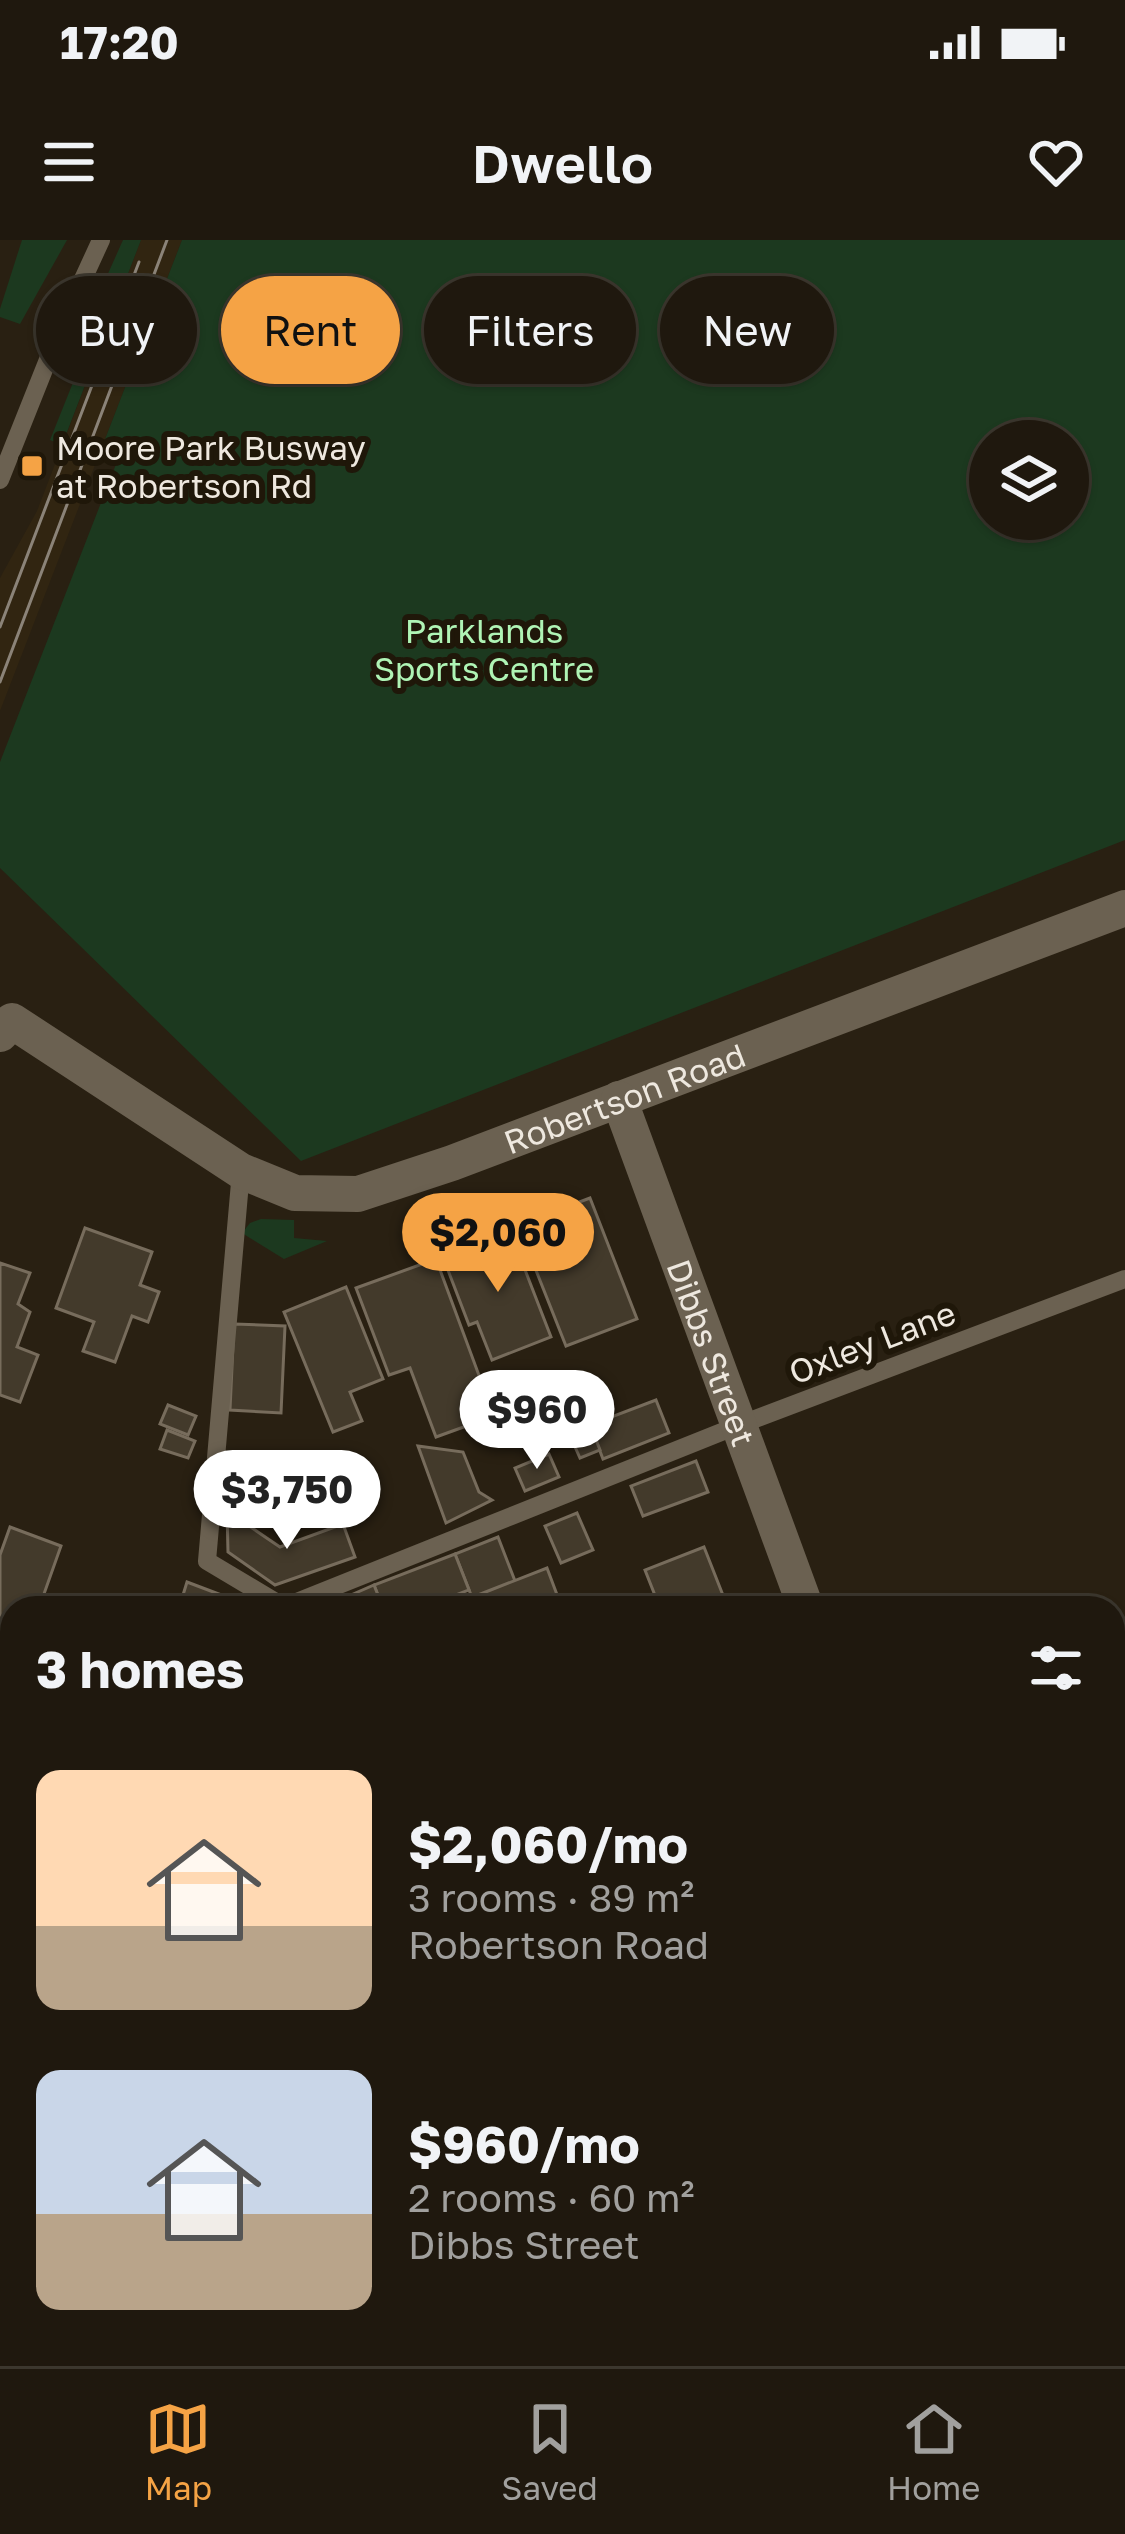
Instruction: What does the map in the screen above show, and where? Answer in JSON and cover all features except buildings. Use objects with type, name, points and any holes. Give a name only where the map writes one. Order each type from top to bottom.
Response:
[{"type":"street","name":"Robertson Road","points":[[6,1027],[241,1171],[295,1193],[358,1194],[1125,908]]},
{"type":"street","name":"Dibbs Street","points":[[619,1099],[802,1596]]},
{"type":"lane","points":[[0,479],[101,240]]},
{"type":"lane","name":"Oxley Lane","points":[[241,1171],[207,1561],[267,1596]]},
{"type":"lane","name":"Oxley Lane","points":[[309,1596],[739,1425],[1125,1279]]},
{"type":"shaded area","points":[[141,240],[182,240],[168,276],[127,276]]},
{"type":"shaded area","points":[[86,384],[126,384],[0,711],[0,578],[37,511]]},
{"type":"green space","points":[[22,240],[67,240],[47,276],[36,276],[36,295],[20,324],[0,317]]},
{"type":"green space","points":[[123,240],[141,240],[127,276],[107,276]]},
{"type":"green space","name":"Parklands Sports Centre","points":[[182,240],[1125,240],[1125,840],[301,1161],[0,868],[0,762],[120,454],[102,447],[126,384],[197,384],[197,276],[168,276]]},
{"type":"green space","points":[[72,384],[86,384],[62,445],[50,440]]},
{"type":"green space","points":[[261,1219],[294,1220],[294,1238],[327,1241],[284,1259],[242,1233]]},
{"type":"tram line","points":[[0,682],[167,240]]},
{"type":"tram line","points":[[0,627],[139,262]]},
{"type":"place","name":"Moore Park Busway at Robertson Rd","points":[[32,466]]}]
